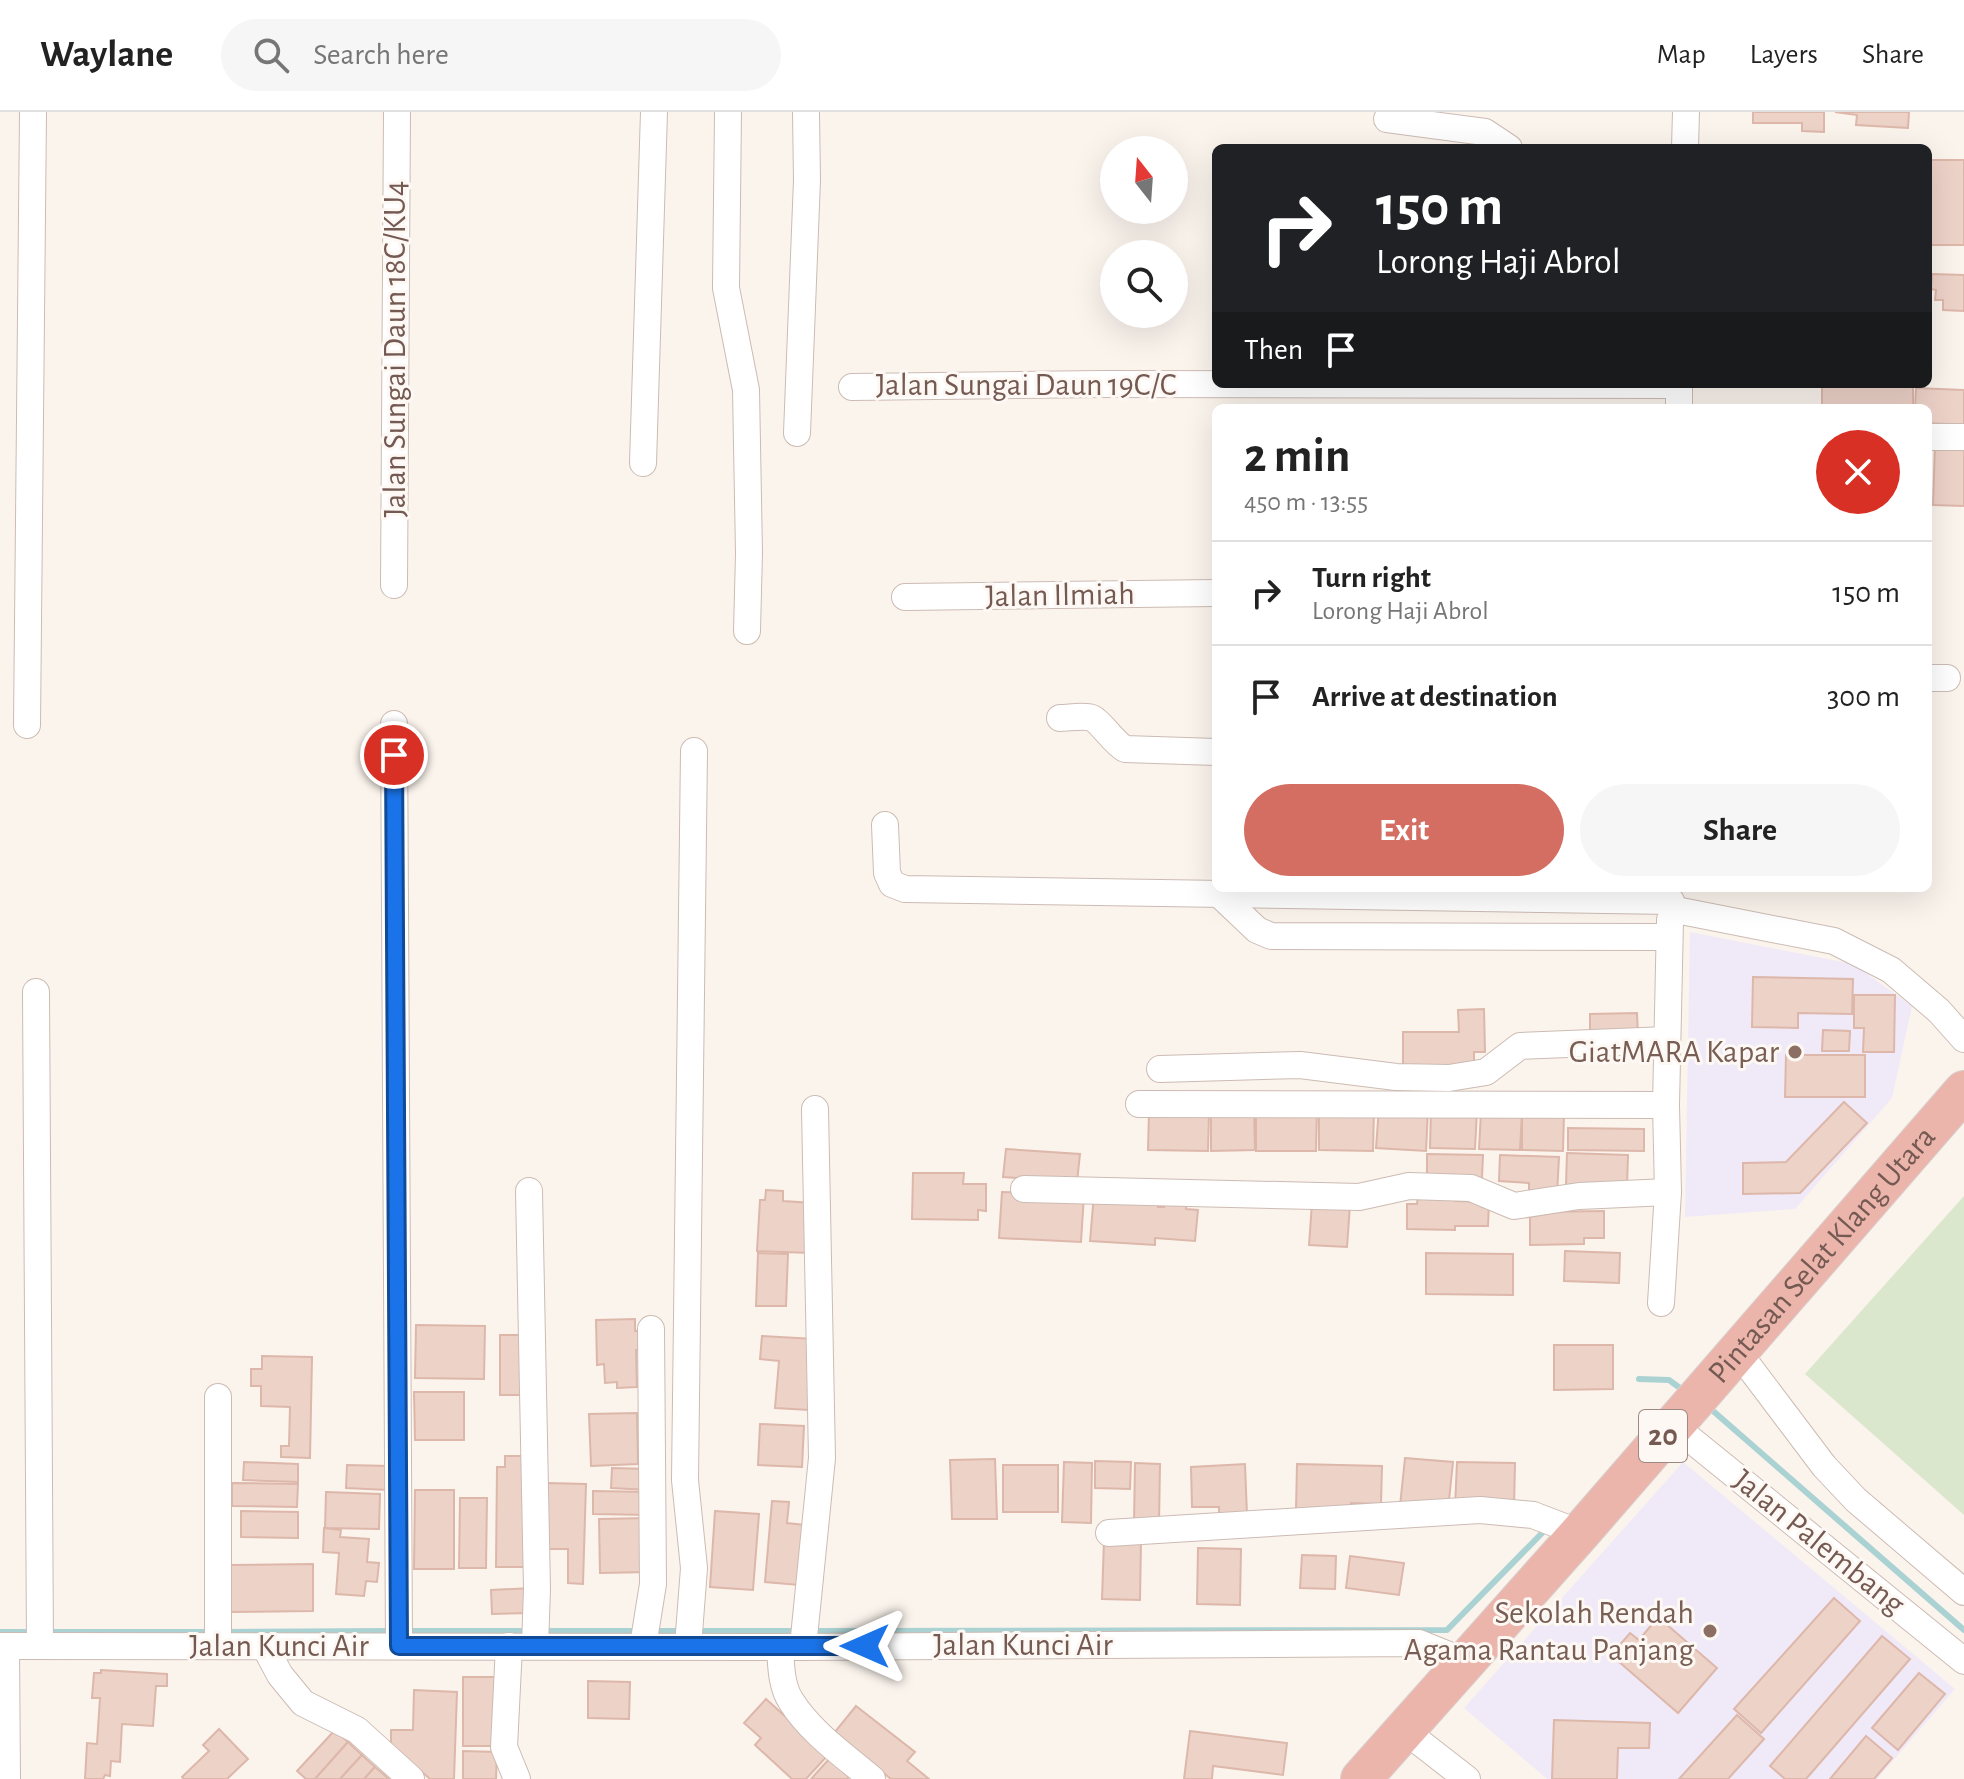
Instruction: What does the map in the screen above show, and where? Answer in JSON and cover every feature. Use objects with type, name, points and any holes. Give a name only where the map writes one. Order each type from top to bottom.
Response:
[{"type":"highway","name":"Pintasan Selat Klang Utara","points":[[1361,1779],[1580,1533],[1964,1091]]},
{"type":"street","points":[[27,725],[33,112]]},
{"type":"street","name":"Jalan Sungai Daun 18C/KU4","points":[[394,585],[397,112]]},
{"type":"street","points":[[643,463],[654,112]]},
{"type":"street","points":[[728,112],[726,288],[746,390],[747,631]]},
{"type":"street","points":[[797,433],[807,180],[806,112]]},
{"type":"street","points":[[1685,144],[1686,112]]},
{"type":"street","points":[[1387,119],[1485,132],[1503,144]]},
{"type":"street","name":"Jalan Sungai Daun 19C/C","points":[[852,387],[1212,384]]},
{"type":"street","points":[[1932,437],[1964,437]]},
{"type":"street","name":"Jalan Ilmiah","points":[[905,597],[1212,593]]},
{"type":"street","points":[[1060,718],[1096,719],[1125,749],[1212,752]]},
{"type":"street","points":[[394,724],[399,1636]]},
{"type":"street","points":[[689,1636],[694,1568],[685,1480],[694,751]]},
{"type":"street","points":[[885,825],[887,873],[892,884],[905,889],[1671,899],[1834,941],[1891,970],[1939,1011],[1964,1039]]},
{"type":"street","points":[[1218,893],[1257,930],[1271,936],[1668,937]]},
{"type":"street","points":[[1661,1303],[1668,1192],[1666,1105],[1671,899]]},
{"type":"street","points":[[36,992],[40,1636]]},
{"type":"street","points":[[1160,1069],[1300,1065],[1396,1077],[1449,1078],[1486,1072],[1520,1046],[1667,1040]]},
{"type":"street","points":[[1139,1104],[1666,1105]]},
{"type":"street","points":[[815,1109],[822,1458],[798,1639],[782,1675],[790,1700],[817,1732],[872,1779]]},
{"type":"street","points":[[1024,1189],[1359,1197],[1409,1186],[1471,1188],[1514,1206],[1579,1196],[1668,1192]]},
{"type":"street","points":[[517,1779],[504,1747],[529,1639],[529,1191]]},
{"type":"street","points":[[645,1636],[653,1584],[651,1329]]},
{"type":"street","points":[[1738,1352],[1824,1466],[1856,1500],[1964,1592]]},
{"type":"street","points":[[218,1397],[218,1636]]},
{"type":"street","name":"Jalan Palembang","points":[[1673,1425],[1960,1646]]},
{"type":"street","points":[[1109,1533],[1480,1510],[1533,1515],[1580,1533]]},
{"type":"street","name":"Jalan Kunci Air","points":[[3,1646],[40,1636],[218,1636],[265,1647],[399,1636],[1419,1643],[1466,1662]]},
{"type":"street","points":[[3,1646],[7,1779]]},
{"type":"street","points":[[265,1647],[280,1675],[303,1703],[357,1730],[411,1779]]},
{"type":"street","points":[[1404,1730],[1457,1771]]},
{"type":"shaded area","name":"GiatMARA Kapar","points":[[1690,932],[1853,964],[1912,1006],[1892,1098],[1795,1209],[1685,1217]]},
{"type":"shaded area","name":"Sekolah Rendah Agama Rantau Panjang","points":[[1683,1462],[1955,1689],[1877,1779],[1547,1779],[1464,1708]]},
{"type":"green space","points":[[1964,1196],[1964,1515],[1805,1374]]},
{"type":"building","points":[[1753,112],[1824,112],[1824,132],[1802,131],[1802,123],[1753,123]]},
{"type":"building","points":[[1835,112],[1909,112],[1908,128],[1856,125],[1857,115]]},
{"type":"building","points":[[1932,160],[1964,160],[1964,245],[1932,245]]},
{"type":"building","points":[[1932,274],[1964,275],[1964,311],[1943,310],[1943,300],[1935,300],[1936,290],[1932,289]]},
{"type":"building","points":[[1822,388],[1913,388],[1913,404],[1822,404]]},
{"type":"building","points":[[1916,388],[1964,390],[1964,425],[1932,423],[1932,404],[1915,404]]},
{"type":"building","points":[[1935,444],[1964,445],[1964,506],[1933,505]]},
{"type":"building","points":[[1753,977],[1853,979],[1852,1014],[1798,1013],[1798,1028],[1752,1027]]},
{"type":"building","points":[[1854,995],[1895,995],[1894,1052],[1863,1052],[1864,1028],[1854,1028]]},
{"type":"building","points":[[1484,1009],[1485,1052],[1474,1052],[1474,1069],[1403,1069],[1403,1032],[1459,1032],[1458,1010]]},
{"type":"building","points":[[1637,1013],[1638,1035],[1590,1036],[1590,1014]]},
{"type":"building","points":[[1823,1030],[1850,1031],[1849,1051],[1822,1051]]},
{"type":"building","points":[[1786,1055],[1865,1055],[1865,1097],[1785,1097]]},
{"type":"building","points":[[1844,1102],[1867,1123],[1800,1193],[1743,1194],[1743,1163],[1786,1162]]},
{"type":"building","points":[[1379,1107],[1428,1109],[1426,1151],[1376,1148]]},
{"type":"building","points":[[1256,1108],[1317,1109],[1316,1151],[1256,1151]]},
{"type":"building","points":[[1319,1108],[1374,1109],[1373,1151],[1319,1150]]},
{"type":"building","points":[[1431,1109],[1477,1110],[1475,1149],[1430,1148]]},
{"type":"building","points":[[1254,1110],[1255,1150],[1211,1151],[1211,1112]]},
{"type":"building","points":[[1149,1112],[1209,1113],[1208,1151],[1148,1150]]},
{"type":"building","points":[[1481,1112],[1522,1113],[1520,1150],[1479,1149]]},
{"type":"building","points":[[1522,1112],[1564,1113],[1563,1151],[1522,1150]]},
{"type":"building","points":[[1568,1128],[1644,1129],[1644,1151],[1568,1150]]},
{"type":"building","points":[[1006,1149],[1080,1154],[1077,1182],[1003,1177]]},
{"type":"building","points":[[1567,1153],[1628,1155],[1627,1187],[1566,1185]]},
{"type":"building","points":[[1427,1154],[1483,1155],[1482,1178],[1427,1177]]},
{"type":"building","points":[[1500,1155],[1559,1157],[1557,1195],[1529,1194],[1529,1183],[1499,1181]]},
{"type":"building","points":[[913,1173],[964,1173],[963,1184],[986,1184],[986,1211],[978,1210],[978,1220],[912,1219]]},
{"type":"building","points":[[766,1190],[783,1191],[783,1201],[813,1203],[810,1253],[757,1251],[760,1200],[765,1200]]},
{"type":"building","points":[[1002,1192],[1084,1195],[1081,1242],[999,1238]]},
{"type":"building","points":[[1094,1194],[1158,1198],[1158,1207],[1164,1207],[1164,1199],[1187,1201],[1186,1209],[1198,1210],[1195,1241],[1155,1238],[1155,1245],[1090,1241]]},
{"type":"building","points":[[1418,1194],[1455,1195],[1455,1201],[1489,1202],[1488,1226],[1455,1226],[1455,1230],[1407,1229],[1407,1204],[1417,1204]]},
{"type":"building","points":[[1312,1203],[1350,1205],[1347,1247],[1309,1245]]},
{"type":"building","points":[[1604,1211],[1604,1238],[1584,1238],[1584,1244],[1530,1245],[1530,1212]]},
{"type":"building","points":[[1565,1251],[1620,1253],[1619,1283],[1564,1281]]},
{"type":"building","points":[[758,1253],[788,1254],[786,1306],[756,1306]]},
{"type":"building","points":[[1426,1253],[1513,1254],[1513,1295],[1426,1294]]},
{"type":"building","points":[[635,1319],[635,1331],[643,1330],[643,1350],[636,1350],[637,1387],[617,1388],[617,1382],[605,1383],[604,1364],[597,1365],[596,1320]]},
{"type":"building","points":[[416,1325],[485,1326],[484,1379],[415,1378]]},
{"type":"building","points":[[500,1335],[530,1335],[530,1395],[500,1395]]},
{"type":"building","points":[[762,1336],[814,1339],[809,1410],[775,1408],[779,1361],[760,1359]]},
{"type":"building","points":[[1554,1345],[1613,1345],[1613,1389],[1554,1390]]},
{"type":"building","points":[[262,1356],[312,1357],[310,1458],[281,1457],[281,1446],[289,1446],[290,1407],[261,1406],[261,1386],[251,1386],[251,1369],[262,1369]]},
{"type":"building","points":[[414,1392],[464,1392],[464,1440],[415,1440]]},
{"type":"building","points":[[637,1413],[638,1464],[591,1466],[589,1414]]},
{"type":"building","points":[[760,1424],[804,1426],[802,1467],[758,1465]]},
{"type":"building","points":[[505,1456],[530,1456],[529,1567],[496,1567],[497,1467],[505,1467]]},
{"type":"building","points":[[1405,1458],[1453,1462],[1448,1510],[1400,1506]]},
{"type":"building","points":[[995,1459],[997,1519],[952,1519],[950,1460]]},
{"type":"building","points":[[1095,1461],[1131,1462],[1130,1489],[1095,1488]]},
{"type":"building","points":[[244,1462],[298,1464],[298,1482],[243,1480]]},
{"type":"building","points":[[1064,1462],[1092,1463],[1091,1523],[1062,1522]]},
{"type":"building","points":[[1457,1462],[1515,1463],[1514,1508],[1455,1507]]},
{"type":"building","points":[[1135,1463],[1160,1464],[1159,1524],[1134,1524]]},
{"type":"building","points":[[1245,1464],[1247,1515],[1219,1516],[1219,1507],[1192,1507],[1191,1467]]},
{"type":"building","points":[[1297,1464],[1382,1466],[1381,1504],[1351,1503],[1350,1511],[1296,1510]]},
{"type":"building","points":[[347,1465],[390,1466],[388,1490],[346,1488]]},
{"type":"building","points":[[1003,1465],[1058,1465],[1058,1512],[1003,1512]]},
{"type":"building","points":[[612,1468],[650,1469],[649,1490],[611,1488]]},
{"type":"building","points":[[232,1483],[298,1484],[297,1507],[232,1506]]},
{"type":"building","points":[[548,1483],[586,1484],[583,1584],[568,1583],[568,1549],[546,1549]]},
{"type":"building","points":[[415,1490],[454,1490],[454,1569],[414,1569]]},
{"type":"building","points":[[593,1491],[651,1492],[650,1515],[593,1514]]},
{"type":"building","points":[[326,1492],[380,1494],[379,1529],[325,1528]]},
{"type":"building","points":[[460,1498],[487,1498],[486,1568],[459,1568]]},
{"type":"building","points":[[772,1501],[789,1502],[787,1523],[804,1525],[799,1585],[765,1582]]},
{"type":"building","points":[[241,1511],[298,1512],[298,1538],[241,1537]]},
{"type":"building","points":[[715,1511],[759,1514],[753,1590],[710,1587]]},
{"type":"building","points":[[650,1518],[650,1572],[600,1573],[599,1519]]},
{"type":"building","points":[[324,1528],[341,1530],[340,1537],[369,1539],[367,1562],[379,1563],[377,1582],[366,1581],[364,1596],[336,1594],[339,1553],[323,1552]]},
{"type":"building","points":[[1104,1540],[1141,1541],[1140,1600],[1102,1599]]},
{"type":"building","points":[[1198,1548],[1241,1549],[1240,1605],[1197,1604]]},
{"type":"building","points":[[1302,1555],[1336,1556],[1335,1589],[1300,1588]]},
{"type":"building","points":[[1350,1556],[1404,1563],[1399,1595],[1346,1588]]},
{"type":"building","points":[[313,1564],[313,1611],[229,1612],[228,1565]]},
{"type":"building","points":[[531,1588],[532,1613],[492,1614],[491,1590]]},
{"type":"building","points":[[1834,1598],[1860,1621],[1761,1733],[1734,1709]]},
{"type":"building","points":[[1658,1617],[1717,1668],[1678,1713],[1611,1655],[1630,1633],[1639,1640]]},
{"type":"building","points":[[1882,1636],[1910,1659],[1806,1779],[1785,1779],[1770,1766]]},
{"type":"building","points":[[101,1670],[167,1674],[167,1686],[156,1686],[153,1726],[122,1724],[120,1762],[111,1761],[110,1776],[85,1779],[87,1743],[97,1744],[100,1698],[92,1698],[94,1673],[101,1673]]},
{"type":"building","points":[[1919,1673],[1945,1694],[1898,1750],[1872,1728]]},
{"type":"building","points":[[463,1677],[496,1677],[495,1746],[463,1746]]},
{"type":"building","points":[[588,1681],[630,1682],[629,1719],[588,1718]]},
{"type":"building","points":[[414,1690],[457,1692],[454,1779],[430,1779],[391,1745],[391,1730],[413,1730]]},
{"type":"building","points":[[766,1699],[828,1755],[806,1779],[792,1779],[755,1745],[761,1738],[744,1723]]},
{"type":"building","points":[[856,1706],[915,1752],[907,1761],[929,1779],[891,1779],[834,1733]]},
{"type":"building","points":[[1737,1715],[1764,1739],[1728,1779],[1679,1779]]},
{"type":"building","points":[[1554,1720],[1650,1723],[1649,1748],[1618,1748],[1617,1779],[1552,1779]]},
{"type":"building","points":[[219,1729],[248,1759],[227,1779],[184,1779],[182,1777],[209,1751],[203,1745]]},
{"type":"building","points":[[335,1730],[348,1742],[315,1779],[306,1779],[297,1771]]},
{"type":"building","points":[[1190,1731],[1287,1743],[1283,1775],[1213,1766],[1212,1779],[1184,1779]]},
{"type":"building","points":[[1866,1736],[1892,1758],[1874,1779],[1830,1779]]},
{"type":"building","points":[[348,1742],[362,1755],[340,1779],[315,1779]]},
{"type":"building","points":[[463,1751],[497,1752],[496,1779],[463,1779]]},
{"type":"building","points":[[362,1755],[375,1767],[364,1779],[340,1779]]},
{"type":"building","points":[[830,1758],[850,1776],[847,1779],[811,1779]]},
{"type":"building","points":[[375,1767],[389,1779],[364,1779]]},
{"type":"waterway","points":[[1639,1379],[1669,1380],[1680,1388]]},
{"type":"waterway","points":[[1712,1410],[1964,1630]]},
{"type":"waterway","points":[[810,1631],[1447,1630],[1545,1530]]},
{"type":"waterway","points":[[226,1632],[391,1631]]},
{"type":"waterway","points":[[406,1631],[531,1631]]},
{"type":"waterway","points":[[542,1631],[639,1631]]},
{"type":"waterway","points":[[654,1631],[683,1631]]},
{"type":"waterway","points":[[694,1631],[799,1631]]},
{"type":"waterway","points":[[0,1632],[35,1632]]},
{"type":"waterway","points":[[46,1632],[211,1632]]},
{"type":"place","name":"GiatMARA Kapar","points":[[1795,1052]]},
{"type":"place","name":"Sekolah Rendah Agama Rantau Panjang","points":[[1710,1631]]},
{"type":"route","points":[[394,755],[399,1646],[865,1646]]}]
